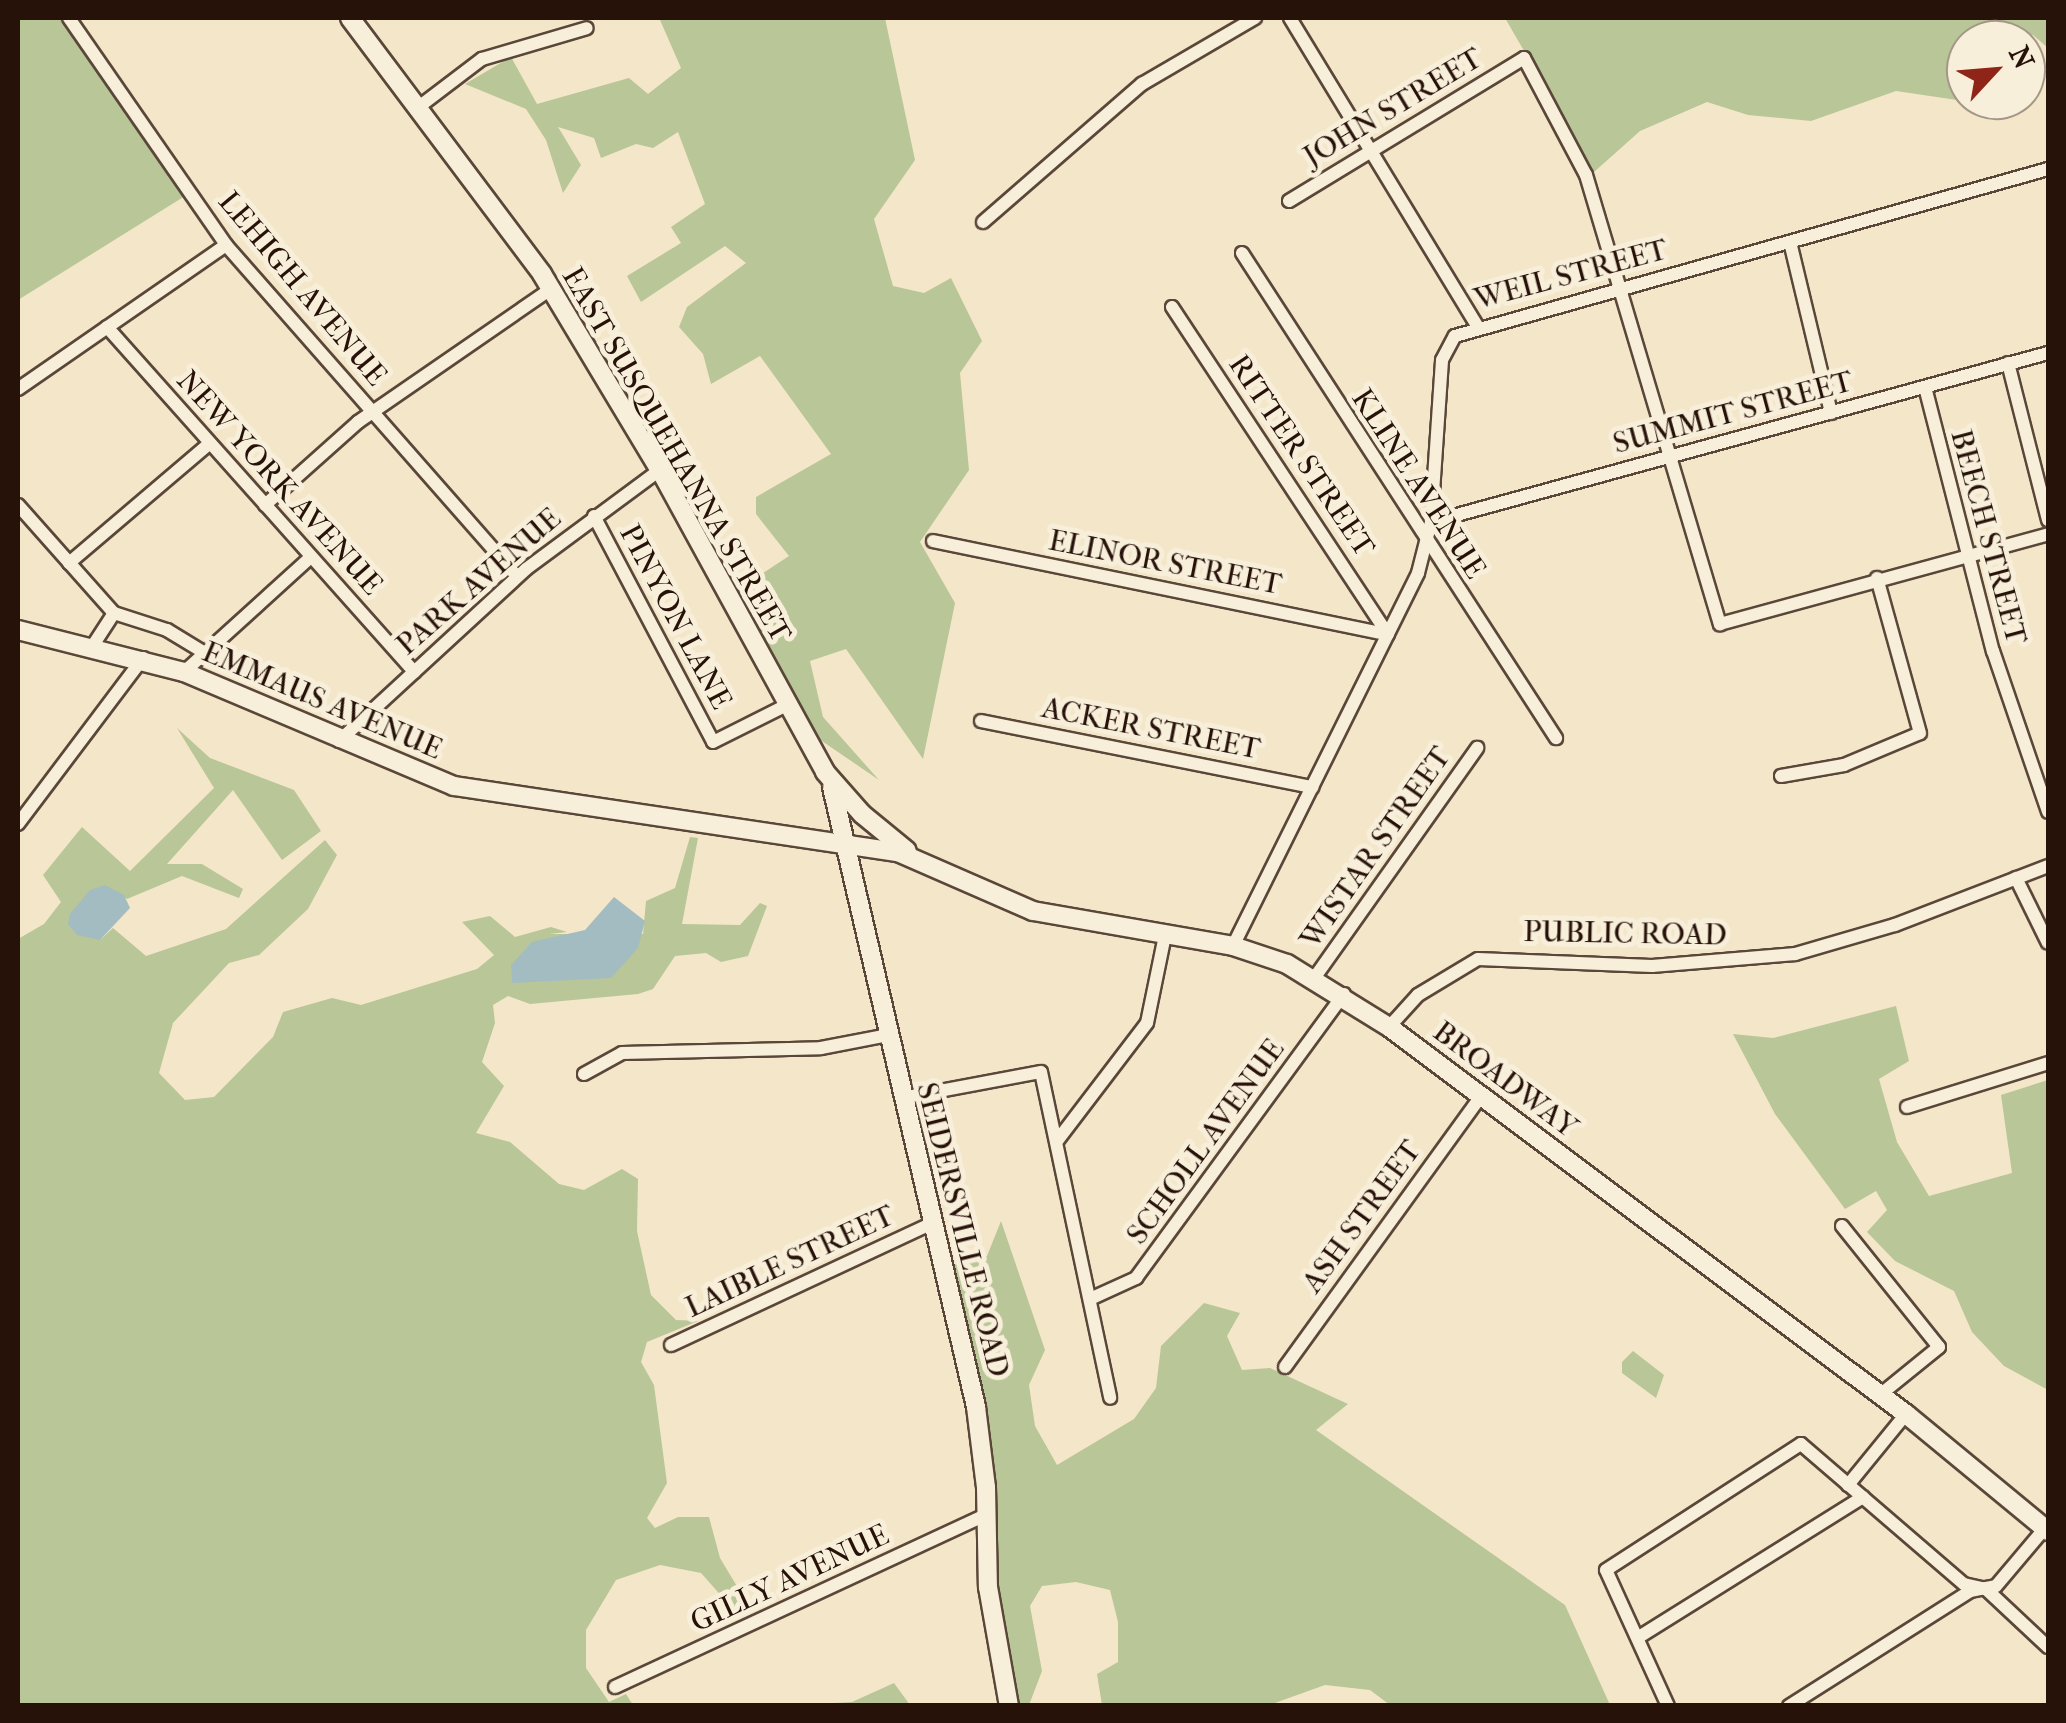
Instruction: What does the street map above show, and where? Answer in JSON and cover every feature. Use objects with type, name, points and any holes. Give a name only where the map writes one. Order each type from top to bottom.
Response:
[{"type":"main road","name":"EAST SUSQUEHANNA STREET","points":[[350,18],[420,106],[552,290],[660,470],[785,706],[826,772],[862,814],[924,862]]},
{"type":"main road","name":"EMMAUS AVENUE","points":[[18,630],[143,658],[184,672],[415,774],[486,792],[846,845]]},
{"type":"main road","name":"SEIDERSVILLE ROAD","points":[[826,772],[976,1406],[988,1587],[1009,1706]]},
{"type":"main road","name":"BROADWAY","points":[[846,845],[924,862],[1033,912],[1233,946],[1315,977],[1389,1026],[1906,1414],[2047,1530]]},
{"type":"street","name":"LEHIGH AVENUE","points":[[69,18],[226,245],[517,576]]},
{"type":"street","points":[[984,222],[1142,84],[1255,18]]},
{"type":"street","points":[[1290,18],[1477,326]]},
{"type":"street","points":[[420,106],[482,60],[587,28]]},
{"type":"street","name":"JOHN STREET","points":[[1289,201],[1524,58],[1578,154],[1620,289]]},
{"type":"street","name":"WEIL STREET","points":[[1233,946],[1388,634],[1427,544],[1442,360],[1455,336],[1477,326],[2048,169]]},
{"type":"street","points":[[1790,242],[1831,412]]},
{"type":"street","points":[[18,389],[226,245]]},
{"type":"street","name":"KLINE AVENUE","points":[[1242,253],[1556,738]]},
{"type":"street","points":[[1620,289],[1666,456],[1679,479],[1720,624],[2048,534]]},
{"type":"street","points":[[265,505],[373,412],[552,290]]},
{"type":"street","name":"RITTER STREET","points":[[1172,307],[1388,634]]},
{"type":"street","name":"NEW YORK AVENUE","points":[[107,328],[414,672]]},
{"type":"street","name":"SUMMIT STREET","points":[[1431,522],[2048,353]]},
{"type":"street","points":[[2008,363],[2048,520]]},
{"type":"street","name":"BEECH STREET","points":[[1925,386],[1967,555],[2048,812]]},
{"type":"street","points":[[69,564],[210,444]]},
{"type":"street","name":"PARK AVENUE","points":[[339,741],[517,576],[660,470]]},
{"type":"street","points":[[18,506],[114,613],[168,630],[204,653]]},
{"type":"street","name":"PINYON LANE","points":[[594,516],[713,742],[785,706]]},
{"type":"street","name":"ELINOR STREET","points":[[933,542],[1388,634]]},
{"type":"street","points":[[184,672],[311,557]]},
{"type":"street","points":[[1781,776],[1844,765],[1916,739],[1922,727],[1877,578]]},
{"type":"street","points":[[92,647],[114,613]]},
{"type":"street","points":[[18,824],[143,658]]},
{"type":"street","name":"ACKER STREET","points":[[981,721],[1312,788]]},
{"type":"street","name":"WISTAR STREET","points":[[1315,977],[1477,748]]},
{"type":"street","name":"PUBLIC ROAD","points":[[1389,1026],[1436,982],[1488,956],[1652,966],[1794,954],[1895,925],[2048,866]]},
{"type":"street","points":[[2016,878],[2048,943]]},
{"type":"street","points":[[1056,1141],[1147,1023],[1165,935]]},
{"type":"street","name":"SCHOLL AVENUE","points":[[1090,1299],[1136,1278],[1344,994]]},
{"type":"street","points":[[584,1074],[622,1053],[821,1048],[888,1035]]},
{"type":"street","points":[[1907,1108],[2048,1063]]},
{"type":"street","points":[[902,1098],[1041,1072],[1110,1398]]},
{"type":"street","name":"ASH STREET","points":[[1284,1368],[1480,1096]]},
{"type":"street","name":"LAIBLE STREET","points":[[672,1345],[930,1224]]},
{"type":"street","points":[[1842,1226],[1938,1347],[1880,1395]]},
{"type":"street","points":[[1848,1485],[1906,1414]]},
{"type":"street","points":[[1668,1706],[1606,1570],[1800,1444],[1964,1584],[1986,1589],[2048,1647]]},
{"type":"street","points":[[1639,1638],[1863,1497]]},
{"type":"street","name":"GILLY AVENUE","points":[[615,1687],[986,1515]]},
{"type":"street","points":[[1789,1706],[1970,1591],[1986,1589],[2047,1530]]},
{"type":"green space","points":[[18,18],[64,18],[185,196],[18,300]]},
{"type":"green space","points":[[651,18],[885,18],[915,160],[874,219],[893,286],[924,293],[951,278],[982,341],[960,373],[969,470],[920,542],[955,603],[923,759],[846,649],[810,661],[823,717],[879,780],[819,739],[737,590],[789,556],[756,514],[756,497],[831,454],[760,356],[711,384],[703,354],[679,327],[687,307],[746,263],[725,246],[641,302],[627,276],[681,243],[671,227],[705,204],[678,132],[653,148],[636,144],[601,158],[594,138],[558,127],[581,165],[563,193],[546,140],[526,109],[465,84],[511,57],[537,104],[629,78],[648,94],[681,68],[660,20]]},
{"type":"green space","points":[[1505,18],[2048,18],[2048,48],[2046,20],[1946,20],[1946,98],[1896,91],[1811,121],[1748,115],[1707,102],[1640,131],[1594,172]]},
{"type":"green space","points":[[177,728],[210,758],[294,790],[321,831],[282,860],[233,790],[167,864],[202,864],[243,889],[239,898],[182,876],[127,899],[110,888],[100,940],[113,928],[146,956],[226,929],[325,840],[337,855],[308,909],[259,955],[229,963],[173,1023],[159,1073],[185,1100],[214,1097],[273,1037],[283,1012],[332,998],[361,1005],[477,969],[494,955],[462,922],[490,916],[515,937],[551,927],[567,932],[549,934],[643,934],[646,901],[675,888],[690,837],[698,838],[682,924],[740,925],[760,903],[767,906],[748,956],[721,962],[706,953],[675,956],[653,989],[638,994],[530,1004],[508,996],[493,1005],[495,1023],[482,1062],[504,1086],[476,1133],[510,1142],[559,1184],[584,1190],[622,1169],[638,1179],[637,1231],[651,1295],[676,1320],[698,1321],[647,1342],[641,1362],[654,1385],[667,1483],[647,1518],[655,1528],[678,1517],[709,1517],[720,1558],[747,1603],[733,1609],[701,1573],[660,1565],[616,1580],[586,1630],[586,1668],[609,1702],[626,1694],[633,1705],[18,1705],[18,939],[44,924],[61,902],[43,875],[82,827],[130,871],[214,788]]},
{"type":"green space","points":[[1896,1006],[1909,1061],[1879,1079],[1897,1142],[1929,1196],[2012,1173],[2001,1095],[2048,1080],[2048,1390],[2004,1366],[1972,1332],[1954,1291],[1895,1261],[1867,1232],[1887,1210],[1876,1191],[1845,1209],[1775,1114],[1733,1034],[1773,1038]]},
{"type":"green space","points":[[1001,1221],[1045,1350],[1029,1385],[1035,1426],[1057,1465],[1134,1419],[1156,1388],[1161,1346],[1204,1303],[1240,1313],[1227,1336],[1242,1370],[1270,1368],[1348,1404],[1316,1430],[1565,1605],[1610,1705],[1390,1705],[1370,1690],[1325,1685],[1269,1705],[1102,1705],[1097,1674],[1118,1662],[1118,1622],[1110,1590],[1076,1582],[1042,1586],[1030,1606],[1042,1671],[1029,1705],[1019,1705],[994,1591],[993,1456],[950,1266],[987,1256]]},
{"type":"green space","points":[[1633,1351],[1664,1375],[1656,1398],[1622,1373],[1622,1362]]},
{"type":"green space","points":[[894,1683],[910,1705],[799,1705],[852,1702]]},
{"type":"water","points":[[105,885],[124,895],[130,908],[100,940],[77,935],[68,924],[70,914],[90,890]]},
{"type":"water","points":[[614,897],[645,921],[638,948],[611,978],[512,983],[511,965],[532,942],[585,930]]}]
